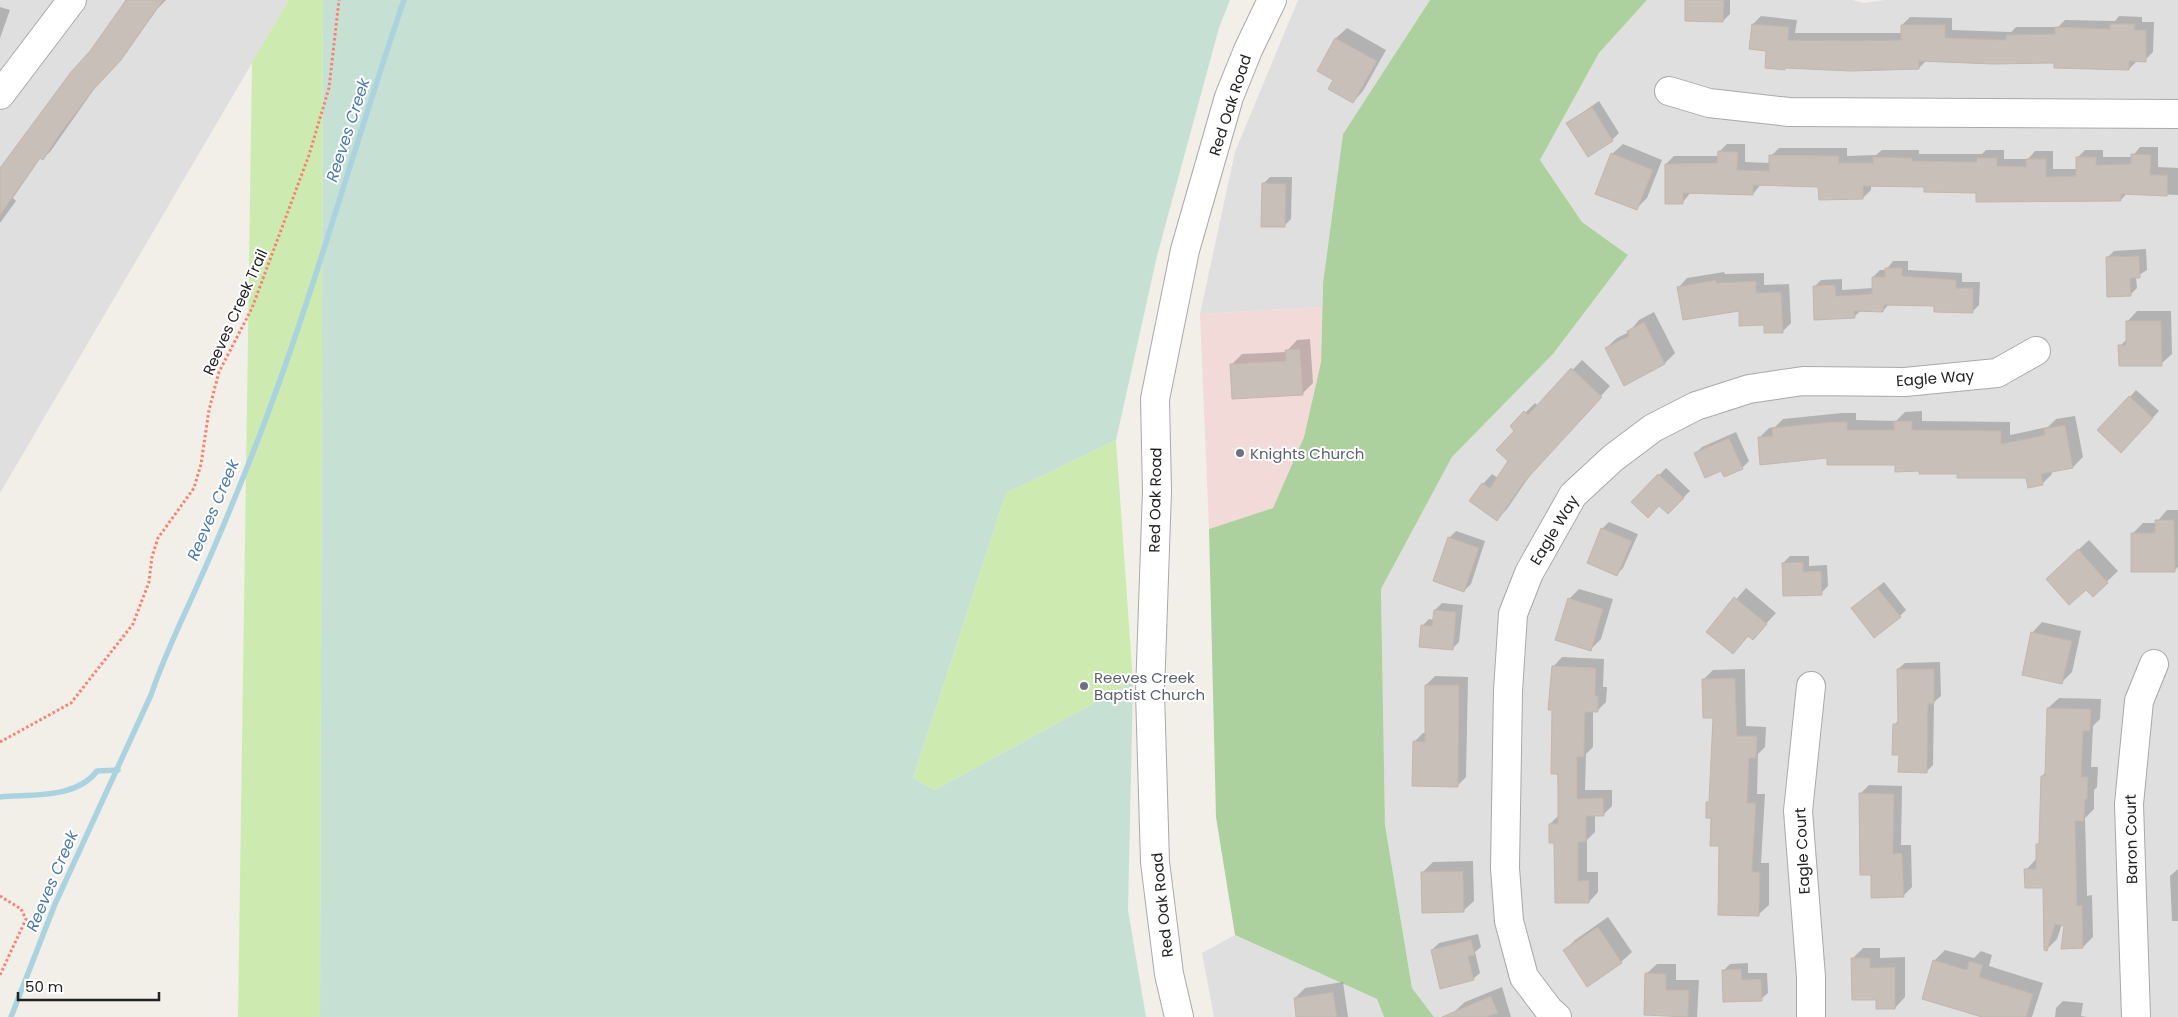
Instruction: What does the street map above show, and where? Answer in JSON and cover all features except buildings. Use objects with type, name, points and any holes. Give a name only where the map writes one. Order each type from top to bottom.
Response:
[{"type":"street","name":"Red Oak Road","points":[[1179,1017],[1169,974],[1156,862],[1150,692],[1157,492],[1155,399],[1185,250],[1229,97],[1248,50],[1272,0]]},
{"type":"street","points":[[0,95],[68,1]]},
{"type":"street","points":[[1669,91],[1709,103],[1789,112],[2178,114]]},
{"type":"street","name":"Eagle Way","points":[[1557,1017],[1548,1010],[1524,977],[1509,921],[1505,868],[1508,691],[1513,614],[1529,573],[1573,495],[1613,458],[1654,428],[1696,406],[1749,389],[1803,381],[1905,382],[1996,374],[2036,351]]},
{"type":"street","name":"Baron Court","points":[[2136,1017],[2129,804],[2139,701],[2154,664]]},
{"type":"street","name":"Eagle Court","points":[[1811,686],[1798,811],[1811,977],[1811,1017]]},
{"type":"path","name":"Reeves Creek Trail","points":[[0,742],[71,703],[133,624],[149,582],[152,557],[158,538],[194,488],[201,464],[209,410],[220,372],[252,308],[310,155],[330,88],[339,0]]},
{"type":"path","points":[[0,896],[21,908],[26,919],[0,975]]},
{"type":"shaded area","points":[[0,0],[289,0],[0,493]]},
{"type":"shaded area","points":[[1298,0],[1430,0],[1343,134],[1323,283],[1322,307],[1200,314],[1235,152]]},
{"type":"shaded area","points":[[1647,0],[1853,0],[1864,3],[1885,0],[2178,0],[2178,1017],[1434,1017],[1412,988],[1385,825],[1381,589],[1452,457],[1553,354],[1628,255],[1582,222],[1540,160],[1599,53]]},
{"type":"shaded area","points":[[1322,307],[1321,362],[1304,437],[1273,508],[1209,529],[1200,314]]},
{"type":"shaded area","points":[[1235,935],[1377,999],[1384,1017],[1214,1017],[1202,953]]},
{"type":"green space","points":[[289,0],[323,0],[320,1017],[238,1017],[252,62]]},
{"type":"green space","points":[[323,0],[1230,0],[1219,28],[1157,256],[1116,440],[1006,493],[913,778],[935,790],[1133,682],[1128,910],[1146,1017],[320,1017]]},
{"type":"green space","points":[[1430,0],[1647,0],[1599,53],[1540,160],[1582,222],[1628,255],[1553,354],[1452,457],[1381,589],[1385,825],[1412,988],[1434,1017],[1384,1017],[1377,999],[1235,935],[1216,817],[1209,529],[1273,508],[1304,437],[1321,362],[1323,283],[1343,134]]},
{"type":"green space","points":[[1116,440],[1133,682],[935,790],[913,778],[1006,493]]},
{"type":"waterway","name":"Reeves Creek","points":[[11,1017],[55,904],[151,695],[167,652],[214,547],[259,437],[298,329],[404,0]]},
{"type":"waterway","points":[[0,797],[39,795],[66,791],[88,780],[97,771],[118,770]]},
{"type":"place","name":"Knights Church","points":[[1240,453]]},
{"type":"place","name":"Reeves Creek Baptist Church","points":[[1084,686]]}]
